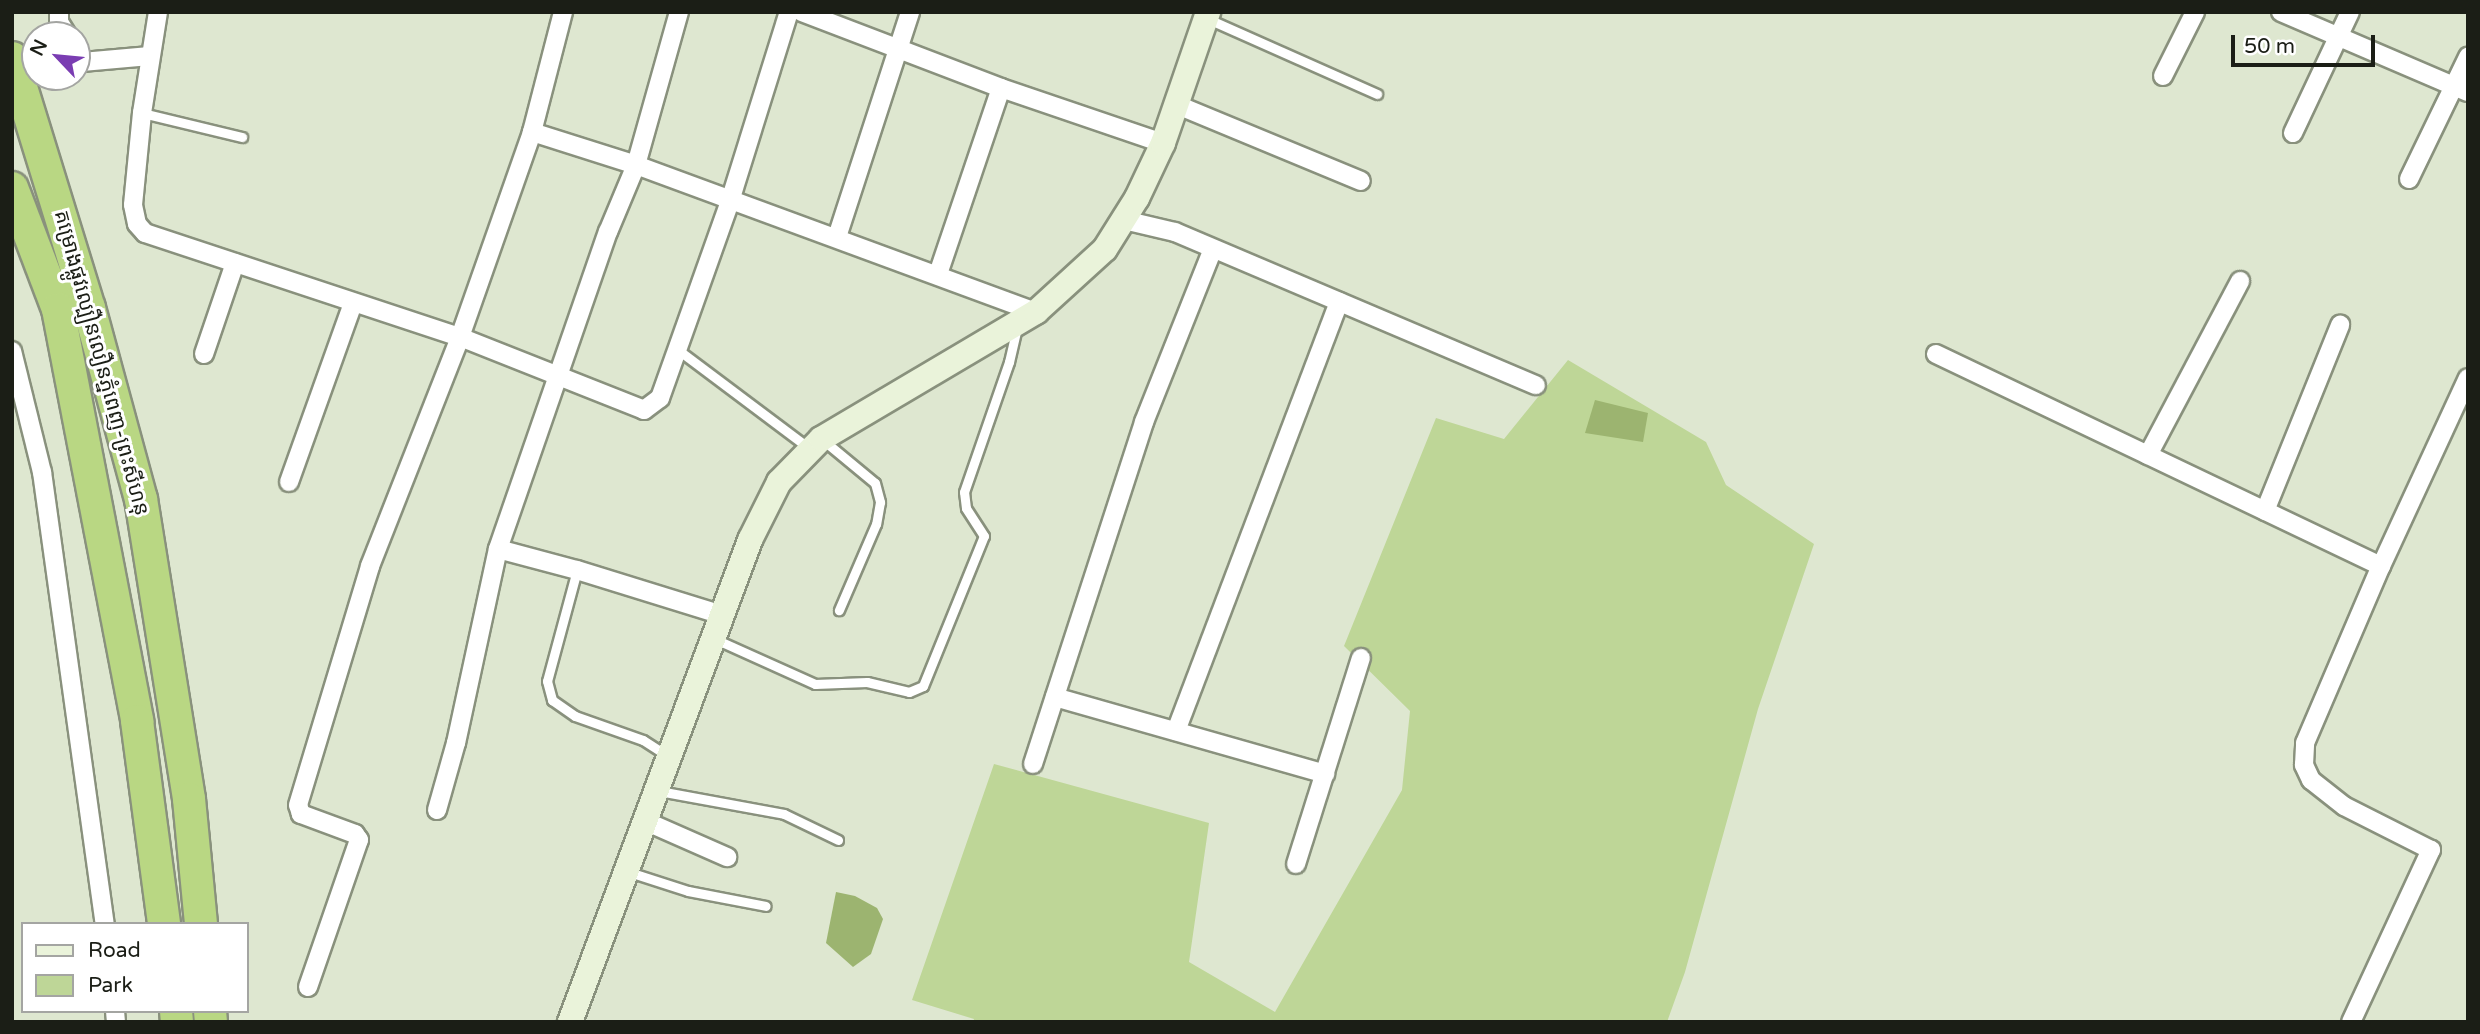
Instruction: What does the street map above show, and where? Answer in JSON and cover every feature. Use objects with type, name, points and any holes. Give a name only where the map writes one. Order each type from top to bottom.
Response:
[{"type":"highway","name":"គម្រោងផ្លូវល្បឿនលឿនភ្នំពេញ-ព្រះសីហនុ","points":[[12,58],[89,308],[141,499],[189,799],[201,922]]},
{"type":"highway","name":"គម្រោងផ្លូវល្បឿនលឿនភ្នំពេញ-ព្រះសីហនុ","points":[[12,188],[58,309],[137,721],[164,922]]},
{"type":"street","points":[[158,12],[142,113],[133,205],[136,224],[145,233],[460,337],[644,410],[660,398],[730,201],[789,12]]},
{"type":"street","points":[[308,986],[359,840],[355,834],[301,814],[298,805],[370,566],[460,337],[532,132],[564,12]]},
{"type":"street","points":[[437,810],[456,743],[498,549],[608,232],[636,165],[679,12]]},
{"type":"street","points":[[802,12],[1001,88],[1163,142]]},
{"type":"street","points":[[837,237],[910,12]]},
{"type":"street","points":[[2163,76],[2195,12]]},
{"type":"street","points":[[2281,12],[2461,89]]},
{"type":"street","points":[[2293,133],[2350,12]]},
{"type":"street","points":[[570,1022],[624,871],[750,540],[779,482],[816,444],[1027,317],[1105,249],[1124,220],[1163,142],[1207,15]]},
{"type":"street","points":[[91,59],[150,55]]},
{"type":"street","points":[[2409,179],[2461,89],[2468,57]]},
{"type":"street","points":[[937,274],[1001,88]]},
{"type":"street","points":[[1175,104],[1361,181]]},
{"type":"street","points":[[532,132],[636,165],[937,274],[1027,317]]},
{"type":"street","points":[[1124,220],[1175,232],[1536,386]]},
{"type":"street","points":[[1033,764],[1144,422],[1213,249]]},
{"type":"street","points":[[204,354],[235,263]]},
{"type":"street","points":[[2148,455],[2241,281]]},
{"type":"street","points":[[1175,731],[1339,302]]},
{"type":"street","points":[[289,482],[353,303]]},
{"type":"street","points":[[2265,511],[2340,325]]},
{"type":"street","points":[[12,351],[42,472],[105,922]]},
{"type":"street","points":[[1936,354],[2381,566]]},
{"type":"street","points":[[2351,1022],[2431,850],[2344,807],[2311,779],[2304,765],[2305,743],[2381,566],[2468,378]]},
{"type":"street","points":[[498,549],[577,570],[718,627]]},
{"type":"street","points":[[1296,864],[1362,659]]},
{"type":"street","points":[[1055,697],[1325,774]]},
{"type":"street","points":[[645,821],[727,857]]},
{"type":"lane","points":[[1207,15],[1377,94]]},
{"type":"lane","points":[[142,113],[242,137]]},
{"type":"lane","points":[[718,627],[815,684],[867,682],[909,692],[923,686],[984,536],[967,508],[964,492],[1027,317]]},
{"type":"lane","points":[[677,349],[875,483],[880,502],[876,524],[839,610]]},
{"type":"lane","points":[[577,570],[547,681],[552,700],[575,716],[643,740],[669,757]]},
{"type":"lane","points":[[656,791],[784,814],[838,840]]},
{"type":"lane","points":[[624,871],[688,891],[766,906]]},
{"type":"green space","points":[[1568,360],[1706,442],[1726,485],[1814,544],[1758,709],[1685,972],[1667,1022],[973,1022],[974,1019],[912,1000],[994,764],[1209,823],[1189,962],[1275,1012],[1402,790],[1410,711],[1344,646],[1436,418],[1504,439]]},
{"type":"shaded area","points":[[1595,400],[1648,413],[1643,442],[1585,433]]},
{"type":"shaded area","points":[[836,892],[855,896],[877,908],[883,919],[871,954],[853,967],[826,943]]},
{"type":"tunnel","points":[[12,76],[21,77]]}]
